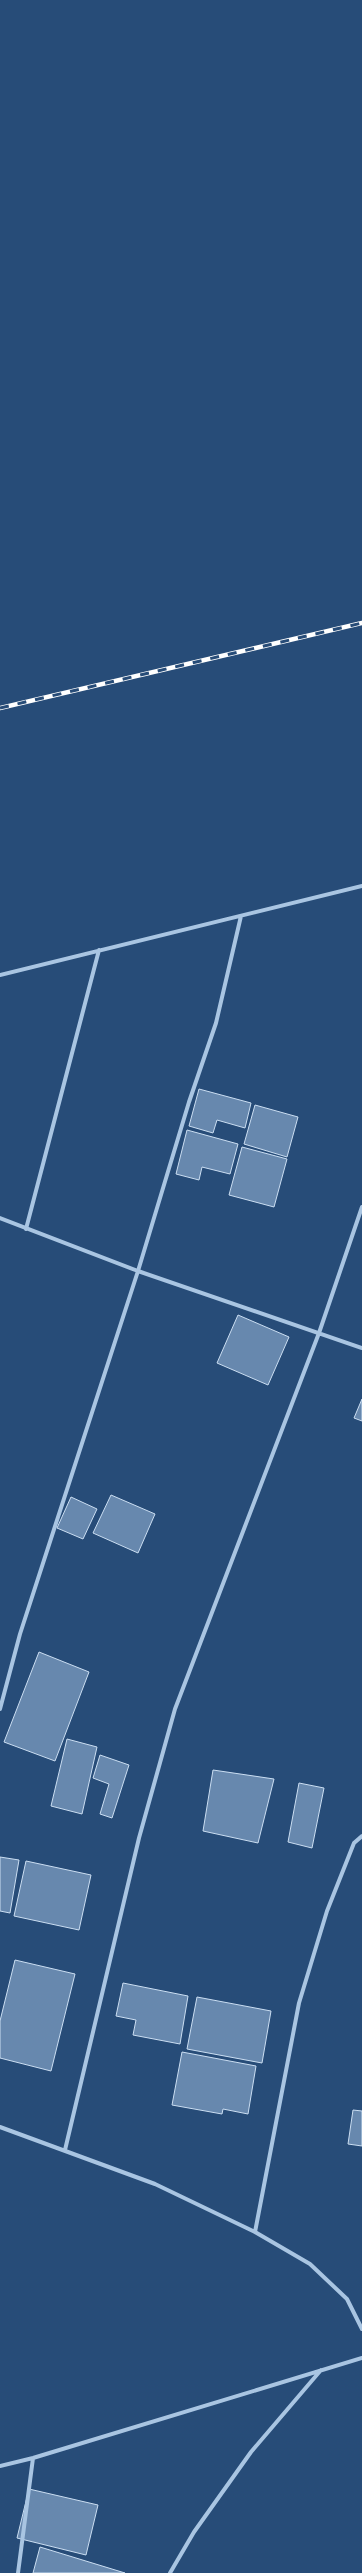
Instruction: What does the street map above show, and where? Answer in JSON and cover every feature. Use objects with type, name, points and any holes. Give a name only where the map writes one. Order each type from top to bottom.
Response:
[{"type":"street","points":[[0,975],[362,886]]},
{"type":"street","points":[[0,1709],[20,1634],[138,1271],[189,1102],[216,1023],[241,916]]},
{"type":"street","points":[[26,1229],[99,950]]},
{"type":"street","points":[[65,2150],[139,1838],[175,1709],[319,1333],[362,1207]]},
{"type":"street","points":[[0,1218],[138,1271],[362,1348]]},
{"type":"street","points":[[255,2232],[299,2003],[327,1911],[354,1843],[362,1836]]},
{"type":"street","points":[[0,2127],[155,2184],[255,2232],[310,2264],[347,2299],[362,2329]]},
{"type":"street","points":[[0,2466],[33,2458],[362,2358]]},
{"type":"street","points":[[170,2573],[194,2532],[251,2452],[322,2370]]},
{"type":"street","points":[[18,2573],[33,2458]]},
{"type":"building","points":[[199,1089],[251,1103],[245,1128],[217,1120],[213,1133],[189,1126]]},
{"type":"building","points":[[255,1105],[298,1117],[287,1157],[244,1144]]},
{"type":"building","points":[[187,1130],[238,1144],[230,1174],[202,1167],[199,1180],[176,1174]]},
{"type":"building","points":[[242,1147],[287,1159],[274,1207],[229,1195]]},
{"type":"building","points":[[238,1315],[289,1337],[268,1385],[217,1363]]},
{"type":"building","points":[[362,1399],[362,1421],[354,1418]]},
{"type":"building","points":[[111,1495],[155,1514],[138,1553],[93,1533]]},
{"type":"building","points":[[71,1497],[97,1509],[83,1539],[57,1528]]},
{"type":"building","points":[[39,1652],[89,1672],[55,1761],[4,1742]]},
{"type":"building","points":[[67,1739],[97,1747],[82,1814],[51,1806]]},
{"type":"building","points":[[100,1755],[129,1765],[112,1818],[100,1814],[109,1784],[93,1778]]},
{"type":"building","points":[[213,1770],[274,1779],[258,1843],[203,1831]]},
{"type":"building","points":[[299,1783],[324,1788],[312,1848],[288,1842]]},
{"type":"building","points":[[0,1857],[19,1860],[10,1913],[0,1911]]},
{"type":"building","points":[[26,1861],[91,1875],[79,1930],[14,1916]]},
{"type":"building","points":[[15,1960],[75,1974],[51,2071],[0,2058],[0,2021]]},
{"type":"building","points":[[123,1983],[188,1996],[180,2044],[133,2035],[136,2020],[116,2016]]},
{"type":"building","points":[[197,1997],[271,2011],[262,2063],[187,2049]]},
{"type":"building","points":[[182,2052],[256,2066],[248,2114],[223,2109],[222,2114],[172,2105]]},
{"type":"building","points":[[353,2110],[362,2111],[362,2146],[348,2144]]},
{"type":"building","points":[[29,2489],[98,2505],[86,2555],[17,2538]]},
{"type":"building","points":[[40,2547],[125,2573],[33,2573]]},
{"type":"railway","points":[[0,708],[362,623]]}]
